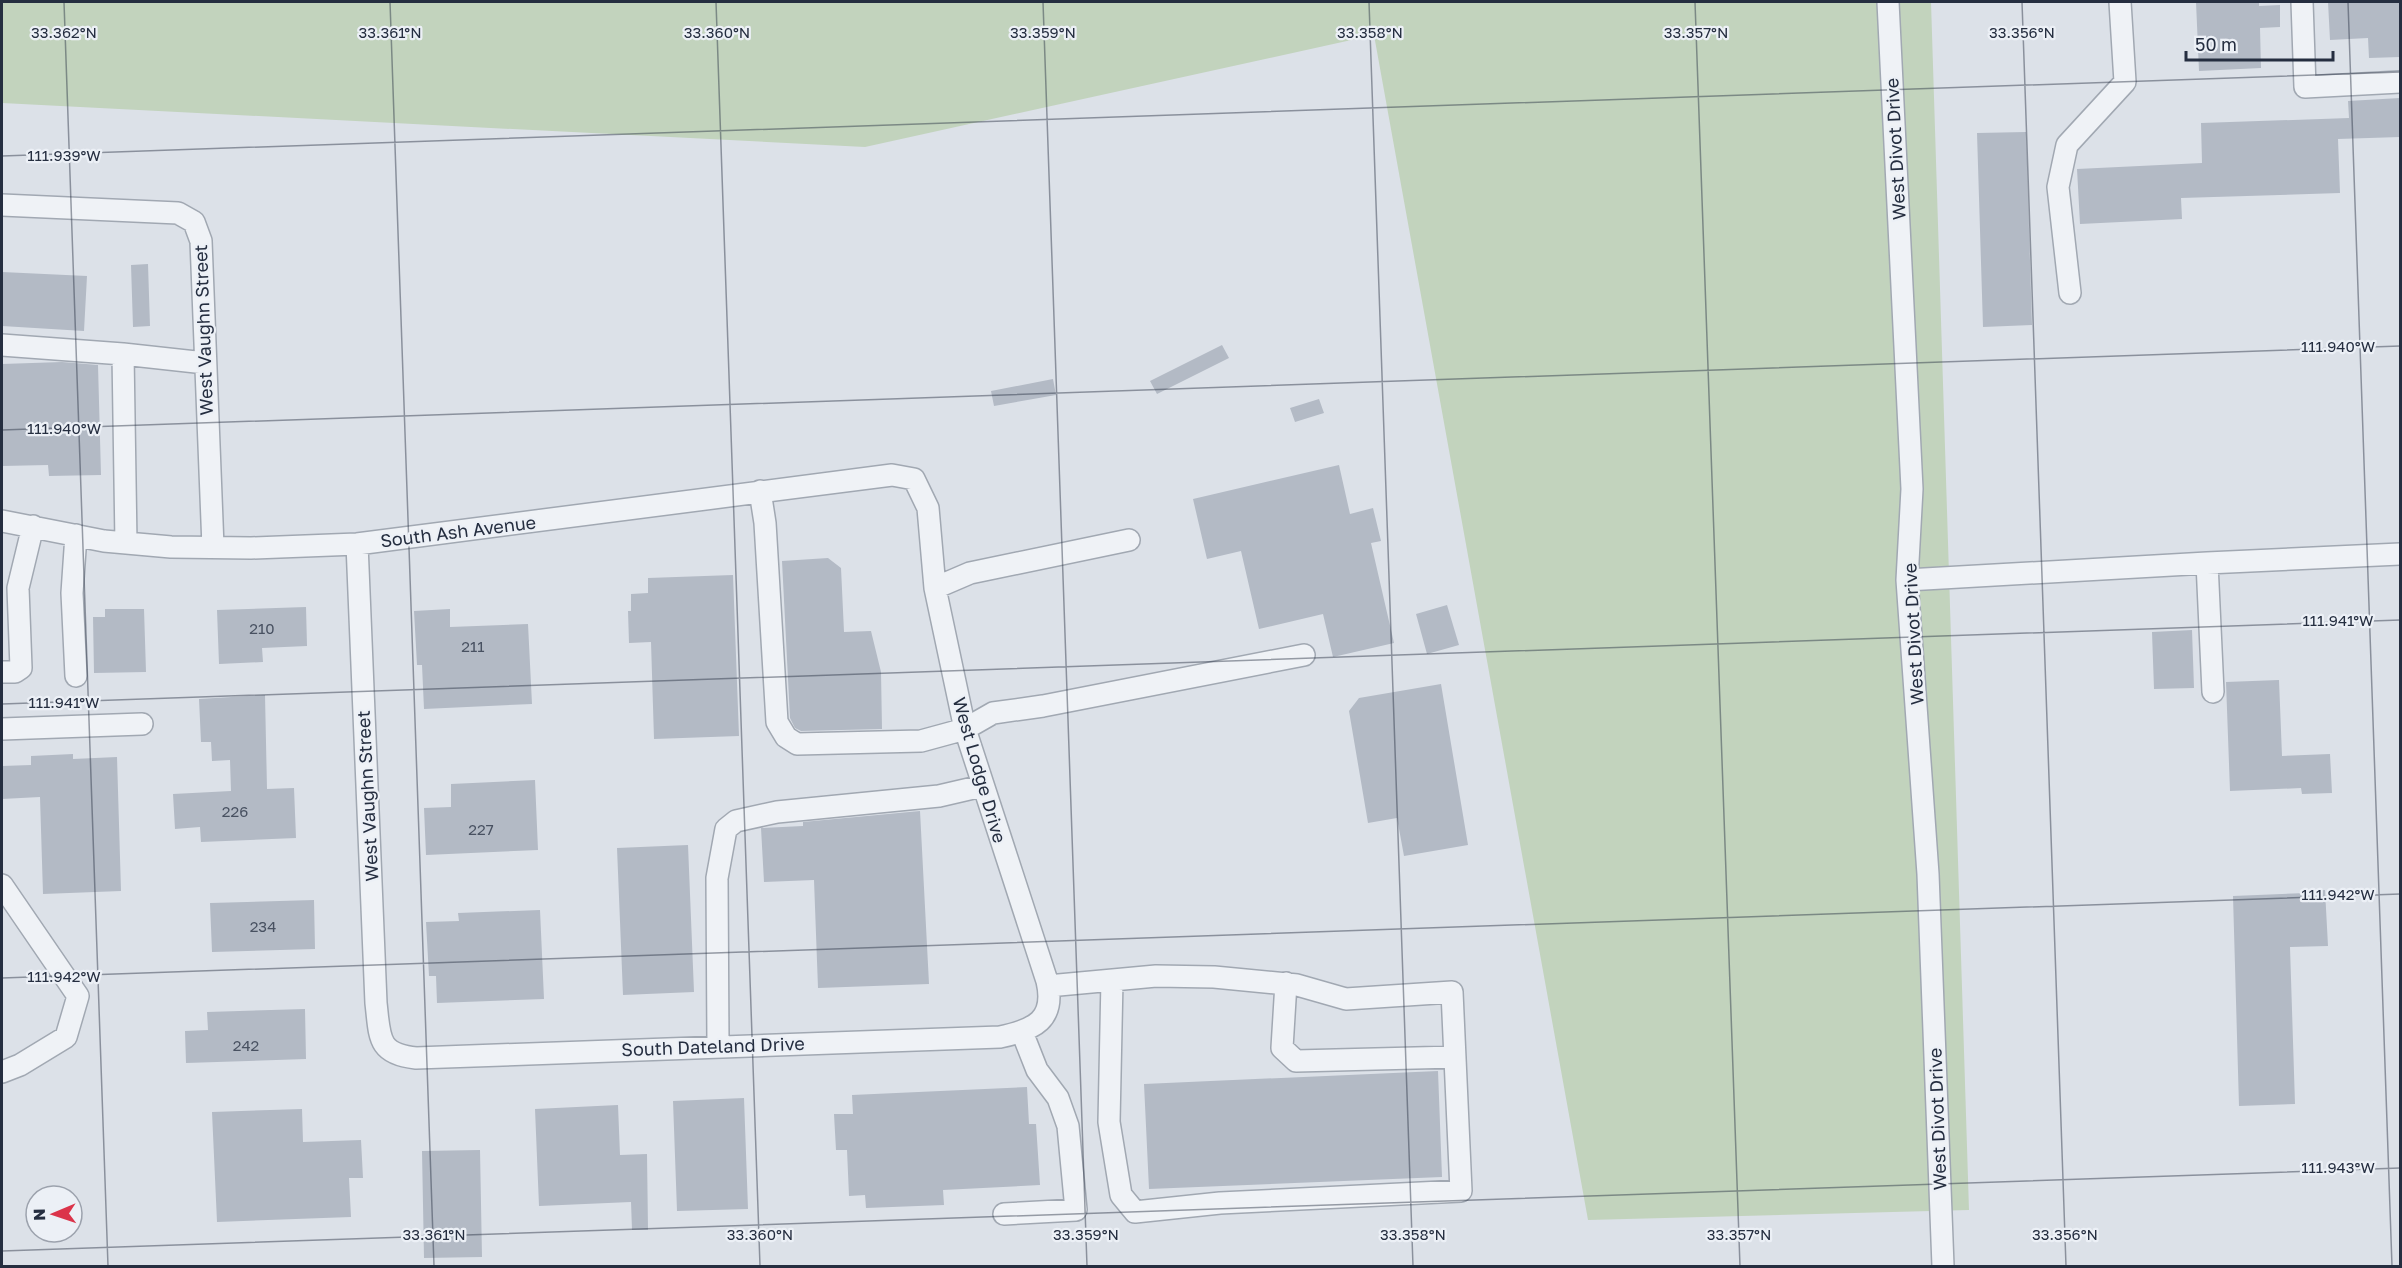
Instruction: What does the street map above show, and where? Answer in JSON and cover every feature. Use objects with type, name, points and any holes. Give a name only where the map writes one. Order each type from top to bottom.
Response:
[{"type":"street","name":"West Divot Drive","points":[[1888,2],[1912,489],[1907,580],[1928,874],[1943,1266]]},
{"type":"street","points":[[2070,293],[2058,187],[2067,145],[2125,82],[2120,2]]},
{"type":"street","points":[[2302,2],[2305,87],[2400,82]]},
{"type":"street","name":"West Vaughn Street","points":[[2,205],[178,213],[194,222],[201,241],[213,547]]},
{"type":"street","points":[[2,345],[205,363]]},
{"type":"street","points":[[123,354],[126,543]]},
{"type":"street","name":"South Ash Avenue","points":[[2,521],[126,543],[251,548],[357,544],[892,475],[914,479]]},
{"type":"street","name":"West Lodge Drive","points":[[914,479],[928,508],[935,588],[964,729],[1048,986],[1050,1000],[1042,1021]]},
{"type":"street","points":[[760,491],[765,523],[777,722],[786,737],[797,744],[921,741],[964,729],[993,713],[1043,706],[1304,655]]},
{"type":"street","points":[[2,672],[15,672],[21,668],[18,588],[33,526]]},
{"type":"street","points":[[76,535],[72,593],[76,676]]},
{"type":"street","points":[[935,588],[970,573],[1129,540]]},
{"type":"street","name":"West Vaughn Street","points":[[357,544],[376,1003],[379,1030],[385,1047]]},
{"type":"street","points":[[1907,580],[2207,562],[2400,554]]},
{"type":"street","points":[[2207,562],[2213,692]]},
{"type":"street","points":[[2,729],[142,724]]},
{"type":"street","points":[[718,1045],[717,878],[726,829],[736,821],[777,812],[939,796],[982,786]]},
{"type":"street","points":[[2,885],[78,996],[66,1037],[20,1065],[2,1072]]},
{"type":"street","points":[[1048,986],[1112,980],[1156,976],[1286,983],[1346,999],[1452,992],[1461,1191],[1220,1203],[1135,1212],[1121,1195],[1108,1122],[1112,980]]},
{"type":"street","points":[[1286,983],[1281,1048],[1296,1061],[1455,1057]]},
{"type":"street","name":"South Dateland Drive","points":[[385,1047],[397,1056],[416,1058],[718,1045],[1000,1037],[1023,1032],[1042,1021]]},
{"type":"street","points":[[1004,1214],[1076,1210],[1068,1126],[1058,1098],[1037,1070],[1023,1032]]},
{"type":"green space","points":[[2,2],[1931,2],[1969,1210],[1588,1220],[1374,35],[865,147],[2,103]]},
{"type":"building","points":[[2196,2],[2259,2],[2259,6],[2280,5],[2280,27],[2260,28],[2261,68],[2199,71]]},
{"type":"building","points":[[2328,2],[2400,2],[2400,57],[2369,58],[2368,38],[2330,40]]},
{"type":"building","points":[[2400,98],[2400,137],[2338,139],[2340,193],[2181,198],[2182,219],[2080,224],[2077,169],[2202,163],[2201,123],[2349,118],[2348,101]]},
{"type":"building","points":[[2026,132],[2032,325],[1983,327],[1977,133]]},
{"type":"building","points":[[148,264],[150,326],[133,327],[131,265]]},
{"type":"building","points":[[2,272],[87,276],[84,331],[2,326]]},
{"type":"building","points":[[1222,345],[1229,358],[1157,394],[1150,381]]},
{"type":"building","points":[[62,362],[98,365],[101,475],[49,476],[48,465],[2,466],[2,364]]},
{"type":"building","points":[[1053,379],[1056,395],[994,406],[991,391]]},
{"type":"building","points":[[1319,399],[1324,413],[1295,422],[1290,408]]},
{"type":"building","points":[[1339,465],[1350,514],[1373,508],[1381,541],[1371,543],[1394,643],[1333,657],[1323,614],[1259,629],[1241,551],[1207,559],[1193,499]]},
{"type":"building","points":[[828,558],[841,568],[844,632],[871,631],[881,672],[882,729],[801,731],[795,728],[790,718],[782,561]]},
{"type":"building","points":[[733,575],[739,736],[654,739],[651,642],[629,643],[628,611],[631,611],[631,594],[648,593],[648,578]]},
{"type":"building","points":[[1447,605],[1459,645],[1427,654],[1416,614]]},
{"type":"building","points":[[306,607],[307,646],[262,648],[263,662],[219,664],[217,610]]},
{"type":"building","points":[[105,609],[144,609],[146,672],[94,673],[93,617],[105,617]]},
{"type":"building","points":[[450,609],[450,627],[528,624],[532,704],[424,709],[422,665],[417,665],[414,611]]},
{"type":"building","points":[[2192,630],[2194,688],[2154,689],[2152,632]]},
{"type":"building","points":[[2279,680],[2282,756],[2330,754],[2332,793],[2302,794],[2301,788],[2230,791],[2226,682]]},
{"type":"building","points":[[1441,684],[1468,845],[1404,856],[1397,818],[1368,823],[1349,711],[1359,698]]},
{"type":"building","points":[[265,695],[267,789],[294,788],[296,838],[201,842],[200,827],[175,829],[173,794],[231,791],[230,760],[212,761],[211,742],[201,742],[199,699]]},
{"type":"building","points":[[73,754],[73,759],[117,757],[121,891],[43,894],[40,797],[2,799],[2,766],[31,765],[31,756]]},
{"type":"building","points":[[535,780],[538,850],[426,855],[424,808],[451,807],[451,784]]},
{"type":"building","points":[[920,811],[929,984],[818,988],[814,880],[764,882],[761,828],[803,826],[803,822]]},
{"type":"building","points":[[688,845],[694,992],[623,995],[617,848]]},
{"type":"building","points":[[2325,890],[2328,946],[2290,947],[2295,1104],[2239,1106],[2233,896],[2307,893],[2307,891]]},
{"type":"building","points":[[314,900],[315,949],[212,952],[210,903]]},
{"type":"building","points":[[540,910],[544,999],[437,1003],[436,976],[429,976],[426,922],[459,921],[458,913]]},
{"type":"building","points":[[305,1009],[306,1059],[186,1063],[185,1031],[208,1030],[207,1012]]},
{"type":"building","points":[[1438,1071],[1442,1177],[1149,1189],[1144,1084]]},
{"type":"building","points":[[1027,1087],[1029,1124],[1036,1124],[1040,1185],[943,1190],[944,1205],[866,1208],[865,1195],[849,1196],[847,1150],[836,1150],[834,1114],[853,1114],[852,1095]]},
{"type":"building","points":[[744,1098],[748,1209],[677,1211],[673,1101]]},
{"type":"building","points":[[618,1105],[620,1155],[647,1154],[648,1230],[632,1230],[631,1202],[539,1206],[535,1109]]},
{"type":"building","points":[[302,1109],[303,1142],[361,1140],[363,1178],[349,1178],[351,1217],[217,1222],[212,1112]]},
{"type":"building","points":[[480,1150],[482,1257],[424,1258],[422,1151]]}]
